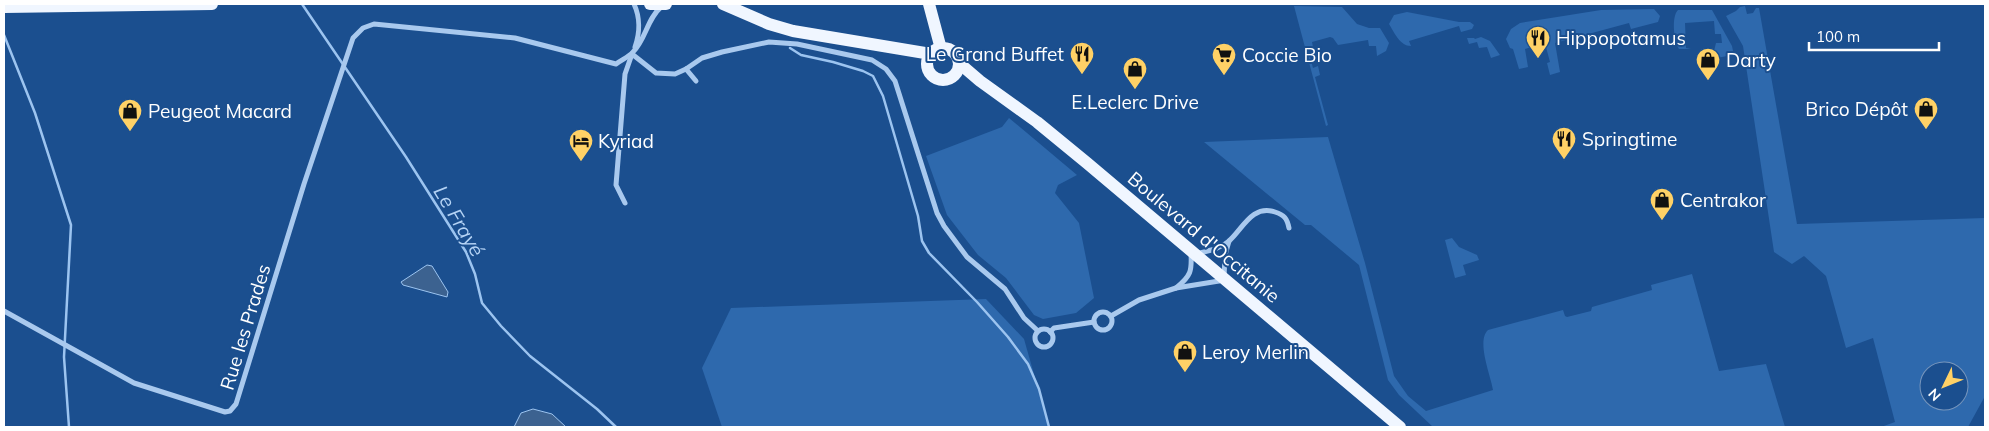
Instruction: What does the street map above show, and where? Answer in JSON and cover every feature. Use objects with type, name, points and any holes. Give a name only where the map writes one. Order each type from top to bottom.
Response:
[{"type":"main road","points":[[4,7],[212,4]]},
{"type":"main road","points":[[650,4],[665,4]]},
{"type":"main road","name":"Boulevard d'Occitanie","points":[[722,4],[737,7],[770,24],[793,31],[902,49],[954,52],[959,63],[980,81],[1037,122],[1400,427]]},
{"type":"main road","points":[[927,66],[927,60],[936,51],[929,4]]},
{"type":"main road","name":"Boulevard d'Occitanie","points":[[902,49],[927,66],[930,75],[940,80],[950,79],[954,76],[980,81]]},
{"type":"main road","points":[[954,76],[958,72],[959,63]]},
{"type":"street","points":[[625,203],[616,185],[625,74],[639,30],[638,16],[634,4]]},
{"type":"street","points":[[632,54],[651,19],[665,4]]},
{"type":"street","name":"Rue les Prades","points":[[4,311],[134,383],[225,412],[230,411],[240,395],[304,184],[346,57],[353,38],[363,28],[374,24],[515,38],[616,64],[632,54]]},
{"type":"street","points":[[632,54],[656,73],[675,74],[702,58],[769,42],[798,44],[853,55],[872,60],[886,69],[895,81],[937,213],[944,226],[975,265],[1005,289],[1024,318],[1038,331]]},
{"type":"street","points":[[686,69],[696,81]]},
{"type":"street","points":[[1176,288],[1190,274],[1193,252],[1218,249],[1229,241],[1247,220],[1262,211],[1271,210],[1282,214],[1288,220],[1289,228]]},
{"type":"street","points":[[1111,316],[1138,300],[1176,288],[1219,281],[1224,278],[1225,255],[1229,241]]},
{"type":"street","points":[[1102,312],[1109,313],[1112,324],[1108,330],[1104,331],[1097,328],[1094,322],[1096,315],[1102,312]]},
{"type":"street","points":[[1050,332],[1054,328],[1094,322]]},
{"type":"street","points":[[1044,329],[1050,332],[1052,341],[1045,347],[1036,341],[1035,338],[1038,331],[1044,329]]},
{"type":"shaded area","points":[[1294,6],[1342,7],[1357,24],[1369,28],[1380,28],[1389,43],[1386,51],[1377,56],[1376,46],[1369,46],[1368,40],[1338,45],[1330,37],[1312,42],[1313,47],[1308,49],[1313,68],[1318,66],[1320,75],[1315,77],[1328,125],[1326,126]]},
{"type":"shaded area","points":[[1745,6],[1747,14],[1753,13],[1756,8],[1759,8],[1797,224],[1985,218],[1985,396],[1968,427],[1881,427],[1895,422],[1873,338],[1846,348],[1826,276],[1804,256],[1792,264],[1774,252],[1743,46],[1726,16],[1740,7]]},
{"type":"shaded area","points":[[1654,9],[1660,16],[1658,22],[1631,29],[1629,23],[1555,43],[1560,72],[1550,75],[1547,63],[1550,62],[1546,47],[1543,47],[1542,44],[1525,49],[1528,67],[1519,69],[1513,49],[1510,48],[1506,39],[1511,29],[1520,23],[1601,10]]},
{"type":"shaded area","points":[[1678,10],[1712,10],[1732,46],[1732,55],[1712,59],[1716,43],[1722,43],[1721,34],[1715,34],[1714,21],[1685,23],[1686,48],[1691,49],[1679,49],[1674,29],[1674,18]]},
{"type":"shaded area","points":[[1407,12],[1459,22],[1470,22],[1474,25],[1472,29],[1461,32],[1459,26],[1409,41],[1411,46],[1404,44],[1398,38],[1389,24],[1394,15]]},
{"type":"shaded area","points":[[1481,37],[1490,41],[1500,55],[1491,58],[1487,47],[1479,48],[1477,42],[1469,44],[1467,38],[1475,39]]},
{"type":"shaded area","points":[[1009,118],[1077,175],[1058,185],[1055,193],[1079,223],[1094,298],[1076,313],[1043,319],[1034,315],[1006,278],[978,255],[947,215],[926,156],[1002,127]]},
{"type":"shaded area","points":[[1328,137],[1365,263],[1394,376],[1408,396],[1426,411],[1493,390],[1485,359],[1483,342],[1488,330],[1563,310],[1567,317],[1591,311],[1592,307],[1652,290],[1651,285],[1692,274],[1719,371],[1766,364],[1785,427],[1433,427],[1399,395],[1388,380],[1359,265],[1311,225],[1305,225],[1204,142]]},
{"type":"shaded area","points":[[1452,238],[1459,247],[1477,255],[1479,260],[1463,265],[1466,275],[1455,278],[1445,240]]},
{"type":"shaded area","points":[[427,265],[432,266],[448,292],[447,297],[403,285],[401,282]]},
{"type":"shaded area","points":[[986,299],[1024,339],[1049,427],[722,427],[702,368],[731,308]]},
{"type":"shaded area","points":[[533,409],[552,414],[566,427],[514,427],[521,413]]},
{"type":"waterway","name":"Le Frayé","points":[[302,4],[406,157],[466,252],[475,274],[482,303],[530,356],[597,409],[616,427]]},
{"type":"waterway","points":[[4,35],[35,113],[71,225],[64,357],[69,427]]},
{"type":"waterway","points":[[790,48],[801,55],[833,62],[873,76],[883,96],[918,216],[922,241],[929,253],[977,302],[1008,337],[1028,364],[1039,389],[1049,427]]},
{"type":"place","name":"Hippopotamus","points":[[1538,59]]},
{"type":"place","name":"Le Grand Buffet","points":[[1082,75]]},
{"type":"place","name":"Coccie Bio","points":[[1224,76]]},
{"type":"place","name":"Darty","points":[[1708,81]]},
{"type":"place","name":"E.Leclerc Drive","points":[[1135,90]]},
{"type":"place","name":"Brico Dépôt","points":[[1926,130]]},
{"type":"place","name":"Peugeot Macard","points":[[130,132]]},
{"type":"place","name":"Springtime","points":[[1564,160]]},
{"type":"place","name":"Kyriad","points":[[581,162]]},
{"type":"place","name":"Centrakor","points":[[1662,221]]},
{"type":"place","name":"Leroy Merlin","points":[[1185,373]]}]
